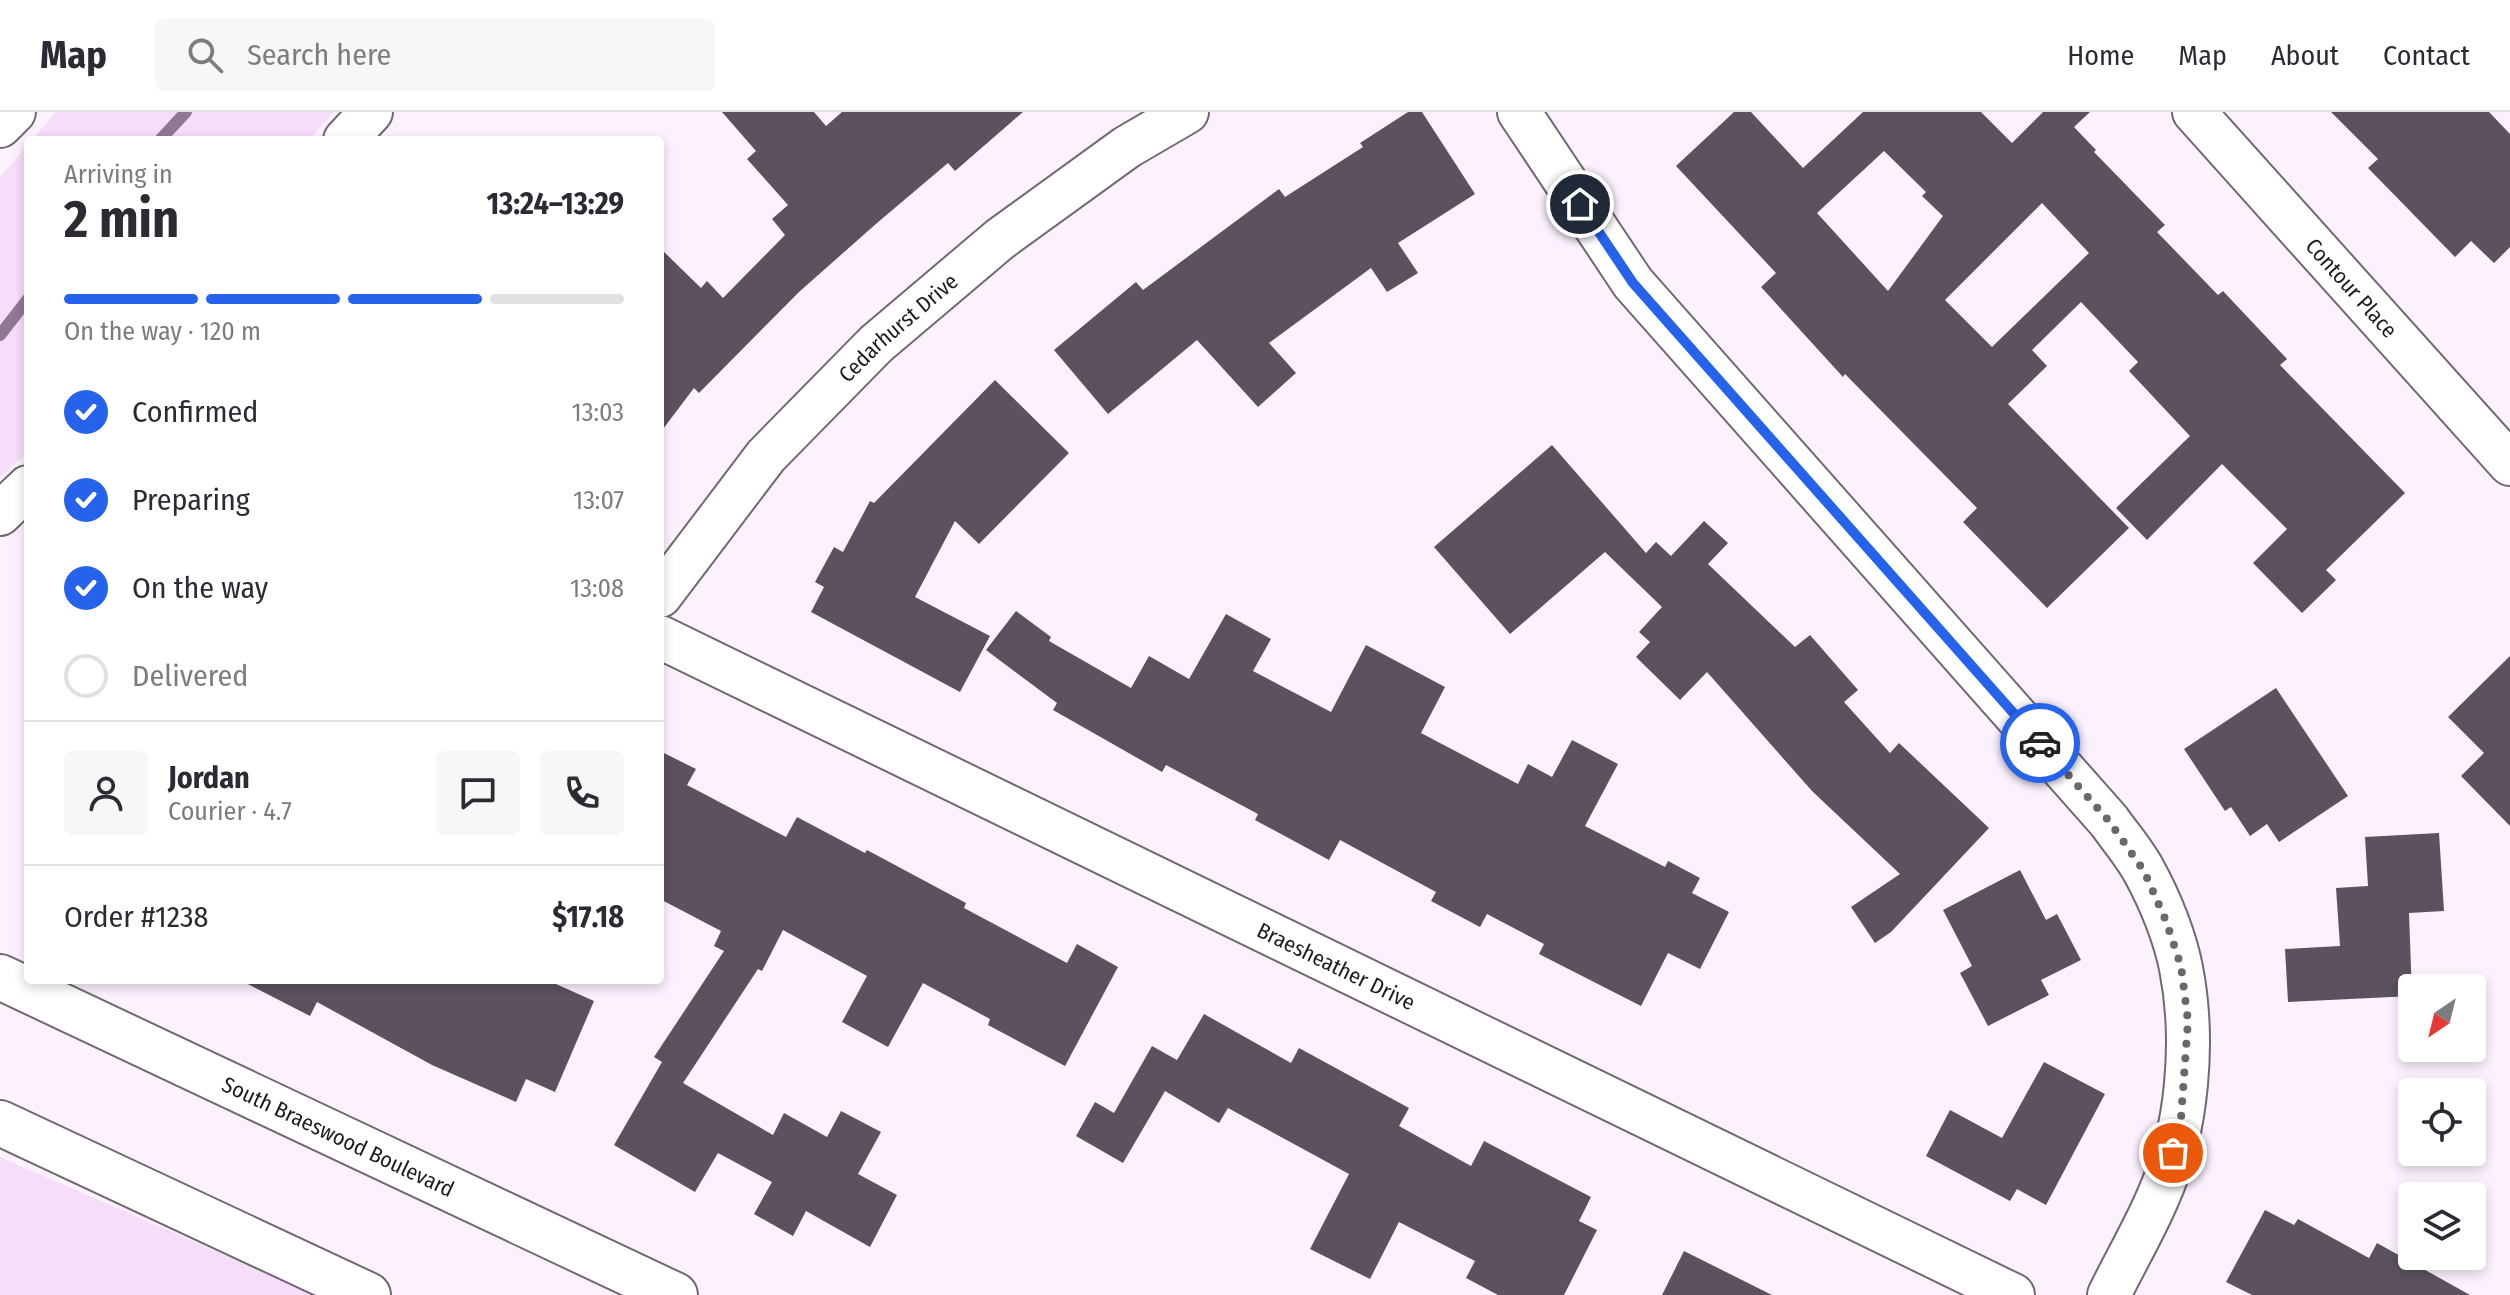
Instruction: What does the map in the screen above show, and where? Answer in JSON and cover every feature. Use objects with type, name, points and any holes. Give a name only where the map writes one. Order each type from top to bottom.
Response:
[{"type":"main road","name":"South Braeswood Boulevard","points":[[0,977],[675,1295]]},
{"type":"main road","points":[[0,1123],[368,1295]]},
{"type":"street","points":[[0,126],[14,112]]},
{"type":"street","points":[[349,136],[371,112]]},
{"type":"street","name":"Cedarhurst Drive","points":[[664,591],[766,456],[876,344],[1000,239],[1127,147],[1187,112]]},
{"type":"street","points":[[1519,112],[1633,283],[2109,821],[2144,871],[2181,966],[2188,1021],[2185,1075],[2180,1132],[2159,1195],[2109,1295]]},
{"type":"street","name":"Contour Place","points":[[2194,112],[2510,464]]},
{"type":"street","points":[[0,514],[24,491]]},
{"type":"street","name":"Braesheather Drive","points":[[664,639],[2013,1295]]},
{"type":"shaded area","points":[[56,112],[334,112],[313,136],[35,136]]},
{"type":"shaded area","points":[[24,150],[24,456],[0,477],[0,177]]},
{"type":"shaded area","points":[[0,1157],[316,1295],[0,1295]]},
{"type":"building","points":[[722,112],[814,112],[826,126],[842,112],[1023,112],[955,171],[948,163],[877,223],[799,292],[699,393],[694,388],[664,428],[664,252],[701,288],[707,281],[723,298],[785,235],[772,219],[788,205],[747,159],[756,151]]},
{"type":"building","points":[[1408,112],[1422,112],[1475,194],[1398,243],[1418,273],[1387,292],[1371,268],[1269,343],[1296,373],[1258,407],[1197,340],[1108,414],[1054,350],[1136,282],[1143,290],[1279,189],[1285,197],[1363,147],[1360,143]]},
{"type":"building","points":[[1734,112],[1751,112],[1803,168],[1863,112],[1981,112],[2012,143],[2043,112],[2090,112],[2074,127],[2165,225],[2157,232],[2218,295],[2223,291],[2287,359],[2280,365],[2405,493],[2326,570],[2336,580],[2302,613],[2253,563],[2287,529],[2222,464],[2147,540],[2116,508],[2190,436],[2129,371],[2138,362],[2081,302],[2032,350],[2047,366],[2008,404],[2129,528],[2047,608],[1963,522],[1977,508],[1845,374],[1843,377],[1761,287],[1776,273],[1676,166]],"holes":[[[1884,151],[1926,192],[1922,196],[1943,216],[1888,291],[1817,213]],[[2042,203],[2089,253],[1992,347],[1945,300]]]},
{"type":"building","points":[[2331,112],[2489,112],[2510,134],[2510,247],[2494,263],[2471,241],[2455,257],[2368,168],[2378,159]]},
{"type":"building","points":[[995,380],[1069,453],[979,544],[955,521],[915,597],[990,636],[960,692],[811,612],[824,587],[815,582],[834,547],[843,552],[870,501],[874,503]]},
{"type":"building","points":[[1552,445],[1646,553],[1656,542],[1671,556],[1704,521],[1728,543],[1708,564],[1795,647],[1810,635],[1858,690],[1844,702],[1890,753],[1899,743],[1989,828],[1891,932],[1875,943],[1851,907],[1900,874],[1812,791],[1707,672],[1680,700],[1636,657],[1650,642],[1639,632],[1662,607],[1605,552],[1510,634],[1434,547]]},
{"type":"building","points":[[1016,611],[1051,637],[1049,641],[1131,688],[1149,656],[1189,679],[1226,614],[1271,639],[1253,671],[1331,712],[1366,645],[1445,687],[1421,733],[1518,784],[1528,764],[1552,777],[1572,740],[1618,764],[1585,826],[1665,867],[1668,861],[1700,878],[1692,893],[1729,912],[1700,969],[1668,953],[1641,1006],[1539,954],[1544,944],[1487,914],[1480,927],[1431,901],[1436,892],[1340,840],[1329,860],[1255,820],[1258,814],[1166,765],[1162,772],[1053,710],[1057,703],[986,650]]},
{"type":"building","points":[[2510,656],[2510,826],[2461,776],[2484,753],[2448,717]]},
{"type":"building","points":[[2276,688],[2348,796],[2279,842],[2267,824],[2250,836],[2231,807],[2225,811],[2184,749]]},
{"type":"building","points":[[664,753],[696,769],[687,785],[786,837],[797,817],[966,903],[964,908],[1067,963],[1077,944],[1118,967],[1065,1066],[988,1025],[990,1019],[923,983],[888,1047],[842,1022],[867,976],[783,930],[762,971],[758,969],[683,1083],[773,1135],[784,1113],[827,1137],[841,1111],[881,1132],[858,1174],[897,1195],[870,1247],[806,1211],[793,1236],[754,1214],[772,1182],[718,1153],[695,1192],[614,1145],[662,1062],[654,1057],[724,951],[714,946],[721,931],[664,901]]},
{"type":"building","points":[[2439,833],[2444,911],[2409,913],[2411,974],[2398,974],[2398,997],[2288,1002],[2285,949],[2340,946],[2336,888],[2368,886],[2365,837]]},
{"type":"building","points":[[2020,870],[2046,920],[2057,914],[2081,960],[2041,980],[2049,995],[1988,1026],[1960,973],[1972,966],[1943,910]]},
{"type":"building","points":[[248,984],[556,984],[594,1001],[555,1092],[526,1079],[516,1102],[432,1065],[317,1002],[310,1016]]},
{"type":"building","points":[[1204,1014],[1291,1063],[1299,1048],[1409,1108],[1399,1126],[1471,1166],[1484,1141],[1591,1197],[1579,1221],[1597,1230],[1564,1295],[1498,1295],[1466,1278],[1475,1261],[1399,1222],[1370,1279],[1310,1249],[1349,1174],[1228,1108],[1219,1123],[1165,1091],[1123,1163],[1076,1136],[1095,1102],[1114,1113],[1152,1046],[1177,1060]]},
{"type":"building","points":[[2044,1062],[2105,1094],[2046,1205],[2017,1189],[2010,1201],[1926,1156],[1950,1110],[2002,1138]]},
{"type":"building","points":[[2265,1210],[2294,1225],[2298,1219],[2369,1258],[2377,1243],[2398,1255],[2398,1270],[2425,1270],[2470,1295],[2252,1295],[2226,1282]]},
{"type":"building","points":[[1684,1251],[1772,1295],[1662,1295]]},
{"type":"waterway","points":[[164,136],[186,112]]},
{"type":"waterway","points":[[0,335],[24,304]]},
{"type":"way so far","points":[[2040,743],[2109,821],[2144,871],[2181,966],[2188,1021],[2180,1132],[2173,1153]]},
{"type":"route","points":[[1580,204],[1633,283],[2040,743]]}]
